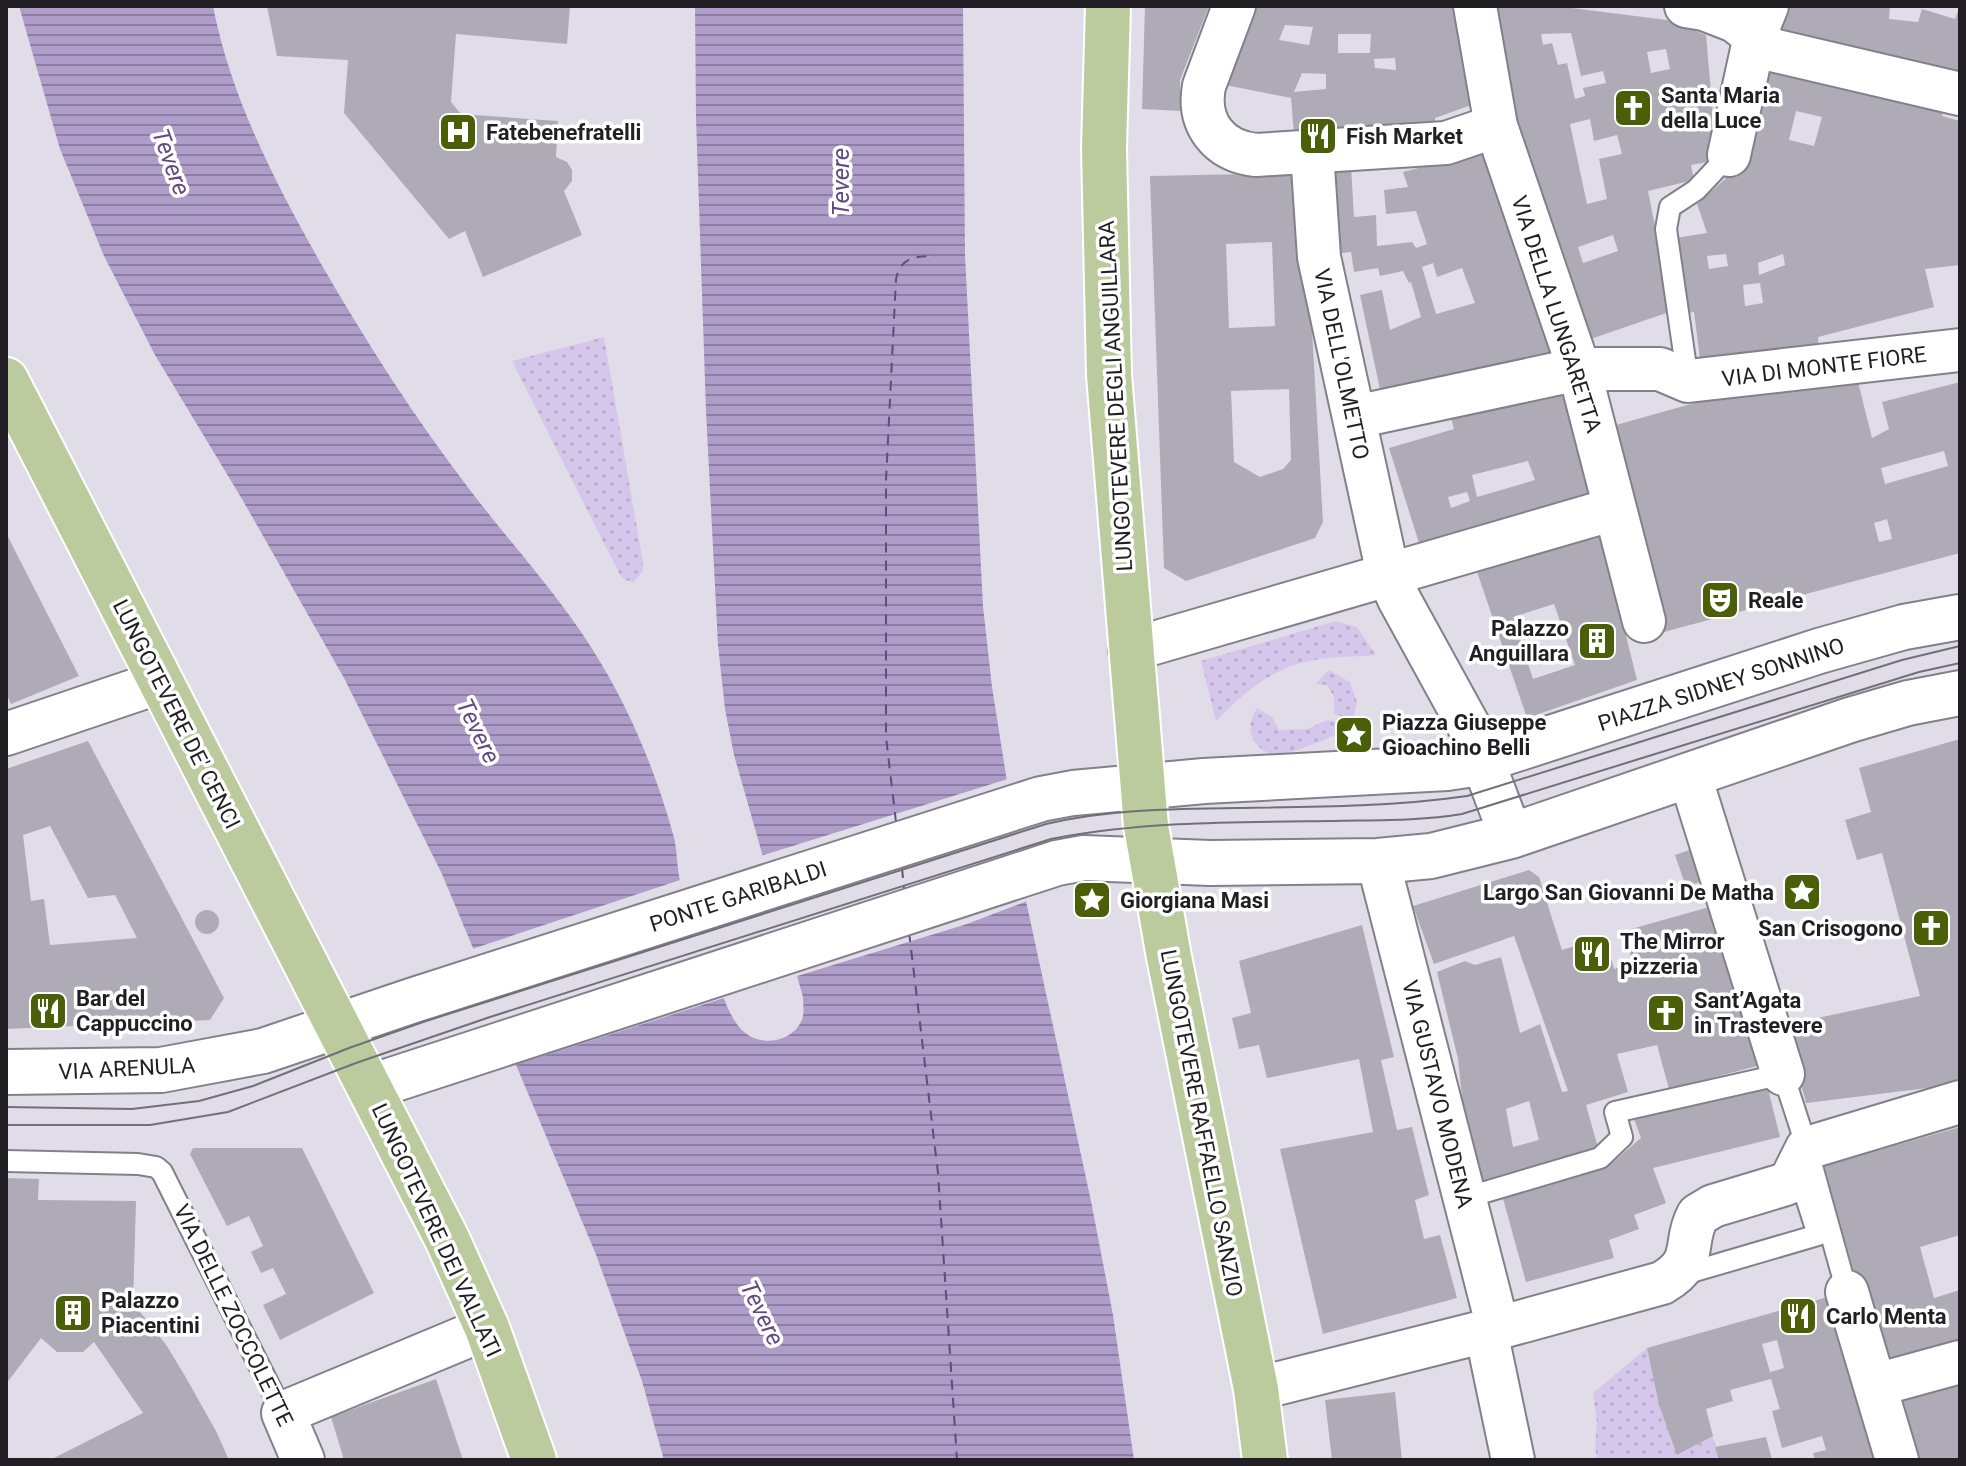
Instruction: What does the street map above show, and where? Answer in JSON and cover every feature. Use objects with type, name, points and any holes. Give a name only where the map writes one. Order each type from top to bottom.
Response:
[{"type":"main road","name":"LUNGOTEVERE DEGLI ANGUILLARA","points":[[1108,6],[1104,148],[1109,375],[1143,786]]},
{"type":"main road","name":"LUNGOTEVERE DE' CENCI","points":[[6,380],[351,1051]]},
{"type":"main road","name":"PIAZZA SIDNEY SONNINO","points":[[1485,761],[1819,651],[1904,627],[1960,617]]},
{"type":"main road","points":[[351,1051],[382,1083],[1057,863],[1084,858],[1151,862],[1378,861],[1431,856],[1511,836],[1850,720],[1908,703],[1960,693]]},
{"type":"main road","points":[[1143,786],[1447,768],[1485,761]]},
{"type":"main road","name":"PONTE GARIBALDI","points":[[351,1051],[414,1000],[1041,799],[1143,786]]},
{"type":"main road","name":"LUNGOTEVERE RAFFAELLO SANZIO","points":[[1143,786],[1151,862],[1256,1389],[1265,1460]]},
{"type":"main road","name":"VIA ARENULA","points":[[6,1072],[145,1071],[189,1067],[263,1051],[351,1051]]},
{"type":"main road","name":"LUNGOTEVERE DEI VALLATI","points":[[351,1051],[447,1239],[487,1328],[534,1460]]},
{"type":"street","points":[[1234,6],[1202,99],[1203,117],[1223,145],[1236,151],[1313,170],[1446,143],[1496,126]]},
{"type":"street","name":"VIA DELLA LUNGARETTA","points":[[1475,6],[1496,126],[1579,369],[1644,621]]},
{"type":"street","points":[[1686,6],[1704,9],[1735,21],[1761,21]]},
{"type":"street","points":[[1761,21],[1772,50],[1960,94]]},
{"type":"street","points":[[1729,155],[1761,21]]},
{"type":"street","name":"VIA DELL'OLMETTO","points":[[1313,170],[1319,257],[1388,574]]},
{"type":"street","name":"VIA DI MONTE FIORE","points":[[1688,381],[1960,350]]},
{"type":"street","points":[[1355,417],[1579,369],[1660,369],[1688,381]]},
{"type":"street","points":[[1130,650],[1614,509]]},
{"type":"street","points":[[1388,574],[1485,761],[1511,836]]},
{"type":"street","points":[[6,734],[160,682]]},
{"type":"street","points":[[1694,789],[1783,1074]]},
{"type":"street","name":"VIA GUSTAVO MODENA","points":[[1378,861],[1465,1198],[1492,1330],[1513,1460]]},
{"type":"street","points":[[1256,1389],[1647,1289],[1670,1278],[1687,1260],[1694,1222],[1701,1212],[1779,1187],[1792,1178],[1802,1158],[1960,1102]]},
{"type":"street","points":[[1847,1292],[1897,1460]]},
{"type":"street","points":[[283,1413],[487,1328]]},
{"type":"street","points":[[1876,1385],[1960,1362]]},
{"type":"street","name":"VIA DELLE ZOCCOLETTE","points":[[283,1413],[303,1460]]},
{"type":"lane","points":[[1688,381],[1666,229],[1670,207],[1696,190],[1729,155]]},
{"type":"lane","points":[[1465,1198],[1600,1158],[1622,1137],[1615,1112],[1783,1074],[1818,1235],[1670,1278]]},
{"type":"lane","points":[[1802,1158],[1847,1292]]},
{"type":"lane","name":"VIA DELLE ZOCCOLETTE","points":[[6,1161],[138,1164],[156,1167],[162,1172],[283,1413]]},
{"type":"shaded area","points":[[604,337],[643,563],[643,571],[634,582],[620,575],[512,361]]},
{"type":"shaded area","points":[[1336,621],[1357,627],[1376,655],[1322,659],[1285,668],[1249,691],[1216,721],[1201,661]]},
{"type":"shaded area","points":[[1329,670],[1350,682],[1357,702],[1353,719],[1334,714],[1334,697],[1327,685],[1315,684]]},
{"type":"shaded area","points":[[1257,708],[1272,717],[1279,730],[1307,729],[1327,720],[1349,724],[1337,734],[1319,742],[1284,755],[1274,754],[1259,747],[1251,734],[1252,717]]},
{"type":"shaded area","points":[[1647,1348],[1659,1405],[1678,1455],[1713,1436],[1719,1460],[1597,1460],[1593,1393]]},
{"type":"water","name":"Tevere","points":[[19,6],[213,6],[231,73],[256,138],[337,292],[432,438],[573,620],[613,685],[634,726],[660,790],[675,840],[681,884],[727,1006],[737,1025],[748,1035],[773,1040],[789,1035],[801,1022],[803,997],[734,755],[718,645],[706,411],[695,6],[963,6],[965,255],[983,606],[992,687],[1026,901],[1113,1315],[1134,1460],[664,1460],[642,1381],[595,1252],[516,1065],[442,874],[344,678],[155,355],[104,256],[60,149]]},
{"type":"pier","points":[[1011,778],[1030,900],[967,924],[794,977],[760,856]]},
{"type":"pier","points":[[683,879],[727,997],[512,1066],[469,950]]},
{"type":"building","name":"Fatebenefratelli","points":[[267,6],[570,6],[567,44],[456,34],[451,102],[461,114],[558,121],[556,157],[567,162],[572,170],[572,181],[564,191],[582,235],[483,277],[465,231],[449,239],[344,113],[348,60],[277,56]]},
{"type":"building","points":[[1145,6],[1209,6],[1180,80],[1180,111],[1142,109]]},
{"type":"building","points":[[1249,6],[1454,6],[1465,66],[1480,102],[1435,118],[1435,136],[1295,147],[1291,98],[1220,84]],"holes":[[[1285,25],[1313,27],[1309,45],[1279,40]],[[1338,34],[1371,34],[1370,53],[1338,53]],[[1395,58],[1396,70],[1375,68],[1374,59]],[[1302,73],[1326,74],[1326,89],[1294,92]]]},
{"type":"building","points":[[1490,6],[1556,6],[1667,20],[1706,35],[1716,149],[1707,162],[1691,165],[1694,180],[1648,191],[1672,311],[1582,342],[1489,40]],"holes":[[[1571,33],[1581,76],[1603,71],[1606,83],[1583,88],[1585,96],[1575,99],[1567,63],[1558,65],[1552,43],[1543,45],[1541,34]],[[1666,49],[1670,69],[1651,73],[1647,52]],[[1590,119],[1594,141],[1617,135],[1622,154],[1599,159],[1607,199],[1587,204],[1570,124]],[[1613,235],[1618,251],[1583,263],[1578,247]]]},
{"type":"building","points":[[1778,6],[1890,6],[1889,19],[1918,22],[1922,9],[1955,19],[1960,6],[1960,81],[1774,33]]},
{"type":"building","points":[[1768,63],[1944,108],[1942,116],[1960,121],[1960,265],[1925,269],[1934,307],[1818,337],[1819,353],[1701,367],[1694,312],[1686,313],[1676,238],[1707,233],[1697,204],[1743,163]],"holes":[[[1796,111],[1822,117],[1814,146],[1789,140]],[[1726,254],[1728,266],[1709,269],[1707,256]],[[1783,254],[1785,265],[1759,275],[1758,263]],[[1760,283],[1763,303],[1745,306],[1743,285]]]},
{"type":"building","points":[[1495,148],[1564,358],[1382,399],[1360,295],[1382,290],[1390,330],[1421,317],[1411,282],[1403,271],[1380,276],[1378,268],[1354,272],[1351,252],[1327,255],[1322,167],[1351,166],[1354,217],[1376,215],[1377,246],[1412,242],[1416,248],[1427,244],[1416,211],[1386,214],[1384,190],[1408,187],[1403,172]],"holes":[[[1433,263],[1437,277],[1462,268],[1475,303],[1436,314],[1422,267]]]},
{"type":"building","points":[[1303,173],[1323,522],[1315,538],[1186,581],[1164,568],[1150,176]],"holes":[[[1272,242],[1275,326],[1229,328],[1226,244]],[[1289,389],[1291,460],[1283,469],[1260,477],[1234,462],[1231,391]]]},
{"type":"building","points":[[1858,382],[1872,438],[1889,429],[1882,402],[1960,382],[1960,553],[1660,633],[1609,427],[1712,398]],"holes":[[[1944,451],[1948,466],[1885,484],[1881,468]],[[1887,519],[1892,539],[1879,542],[1874,523]]]},
{"type":"building","points":[[1567,386],[1597,491],[1420,546],[1389,448],[1454,429],[1448,406]],"holes":[[[1528,461],[1535,480],[1477,497],[1472,475]],[[1467,492],[1470,501],[1451,508],[1448,497]]]},
{"type":"building","name":"Palazzo Anguillara","points":[[1600,531],[1637,680],[1527,718],[1476,569]],"holes":[[[1554,604],[1575,665],[1533,679],[1513,617]]]},
{"type":"building","points":[[6,533],[79,676],[11,704],[6,693]]},
{"type":"building","name":"San Crisogono","points":[[1960,739],[1960,1084],[1806,1103],[1785,1025],[1920,996],[1882,853],[1857,860],[1845,820],[1871,812],[1859,768]]},
{"type":"building","points":[[88,741],[224,998],[210,1020],[6,1029],[6,769]],"holes":[[[50,826],[88,898],[115,895],[137,938],[50,945],[44,899],[31,901],[23,835]]]},
{"type":"building","points":[[1698,847],[1710,878],[1686,887],[1675,855]]},
{"type":"building","points":[[1529,870],[1539,877],[1562,950],[1605,937],[1614,969],[1633,964],[1624,931],[1713,906],[1761,1065],[1669,1089],[1657,1045],[1617,1054],[1628,1092],[1586,1105],[1599,1151],[1518,1175],[1476,1183],[1458,1059],[1437,972],[1465,961],[1475,965],[1501,957],[1520,1033],[1540,1024],[1562,1092],[1568,1091],[1514,936],[1434,964],[1413,906]],"holes":[[[1529,1101],[1539,1140],[1513,1147],[1506,1109]]]},
{"type":"building","points":[[207,910],[215,914],[219,922],[215,930],[207,934],[199,930],[195,922],[199,914]]},
{"type":"building","points":[[1362,925],[1394,1057],[1381,1060],[1397,1130],[1412,1127],[1429,1195],[1415,1200],[1424,1239],[1440,1235],[1457,1298],[1323,1334],[1280,1149],[1373,1132],[1359,1059],[1267,1078],[1259,1045],[1239,1049],[1232,1018],[1251,1013],[1239,961]]},
{"type":"building","points":[[1767,1085],[1780,1137],[1653,1168],[1666,1203],[1634,1215],[1639,1229],[1609,1240],[1614,1258],[1526,1282],[1502,1195],[1613,1162],[1641,1138],[1634,1119]]},
{"type":"building","points":[[1960,1127],[1960,1235],[1920,1247],[1934,1298],[1960,1290],[1960,1350],[1882,1372],[1824,1166]]},
{"type":"building","points":[[193,1148],[302,1148],[374,1293],[280,1340],[263,1305],[286,1294],[273,1268],[261,1273],[251,1252],[263,1246],[249,1216],[227,1226],[190,1154]]},
{"type":"building","name":"Palazzo Piacentini","points":[[6,1178],[39,1179],[38,1200],[136,1201],[133,1303],[167,1346],[216,1431],[229,1460],[50,1460],[143,1413],[94,1342],[83,1352],[57,1352],[41,1338],[6,1384]]},
{"type":"building","points":[[1835,1295],[1881,1460],[1815,1460],[1813,1453],[1826,1450],[1822,1436],[1782,1448],[1772,1411],[1780,1409],[1771,1379],[1730,1390],[1733,1401],[1706,1409],[1713,1436],[1677,1455],[1659,1405],[1647,1348]],"holes":[[[1777,1340],[1784,1368],[1770,1372],[1762,1344]]]},
{"type":"building","points":[[1960,1372],[1960,1460],[1912,1460],[1893,1391]]},
{"type":"building","points":[[436,1379],[463,1460],[344,1460],[331,1417]]},
{"type":"building","points":[[1395,1392],[1402,1460],[1332,1460],[1325,1400]]},
{"type":"building","points":[[1766,1437],[1772,1460],[1719,1460],[1715,1447]]},
{"type":"ferry route","points":[[896,822],[886,737],[886,480],[896,279],[901,266],[910,259],[935,256]]},
{"type":"ferry route","points":[[902,868],[904,889]]},
{"type":"ferry route","points":[[909,932],[938,1173],[957,1460]]},
{"type":"tram line","points":[[6,1107],[132,1109],[199,1101],[253,1086],[423,1022],[1046,824],[1093,815],[1140,811],[1352,806],[1467,796],[1902,660],[1960,646]]},
{"type":"tram line","points":[[6,1125],[150,1125],[228,1112],[356,1063],[490,1017],[1051,839],[1156,826],[1398,820],[1462,814],[1919,672],[1960,663]]},
{"type":"place","name":"Santa Maria della Luce","points":[[1633,108]]},
{"type":"place","name":"Fatebenefratelli","points":[[458,132]]},
{"type":"place","name":"Fish Market","points":[[1318,136]]},
{"type":"place","name":"Reale","points":[[1720,600]]},
{"type":"place","name":"Palazzo Anguillara","points":[[1597,641]]},
{"type":"place","name":"Piazza Giuseppe Gioachino Belli","points":[[1354,735]]},
{"type":"place","name":"Largo San Giovanni De Matha","points":[[1802,892]]},
{"type":"place","name":"Giorgiana Masi","points":[[1092,900]]},
{"type":"place","name":"San Crisogono","points":[[1931,928]]},
{"type":"place","name":"The Mirror pizzeria","points":[[1592,954]]},
{"type":"place","name":"Bar del Cappuccino","points":[[48,1011]]},
{"type":"place","name":"Sant’Agata in Trastevere","points":[[1666,1013]]},
{"type":"place","name":"Palazzo Piacentini","points":[[73,1313]]},
{"type":"place","name":"Carlo Menta","points":[[1798,1316]]}]
